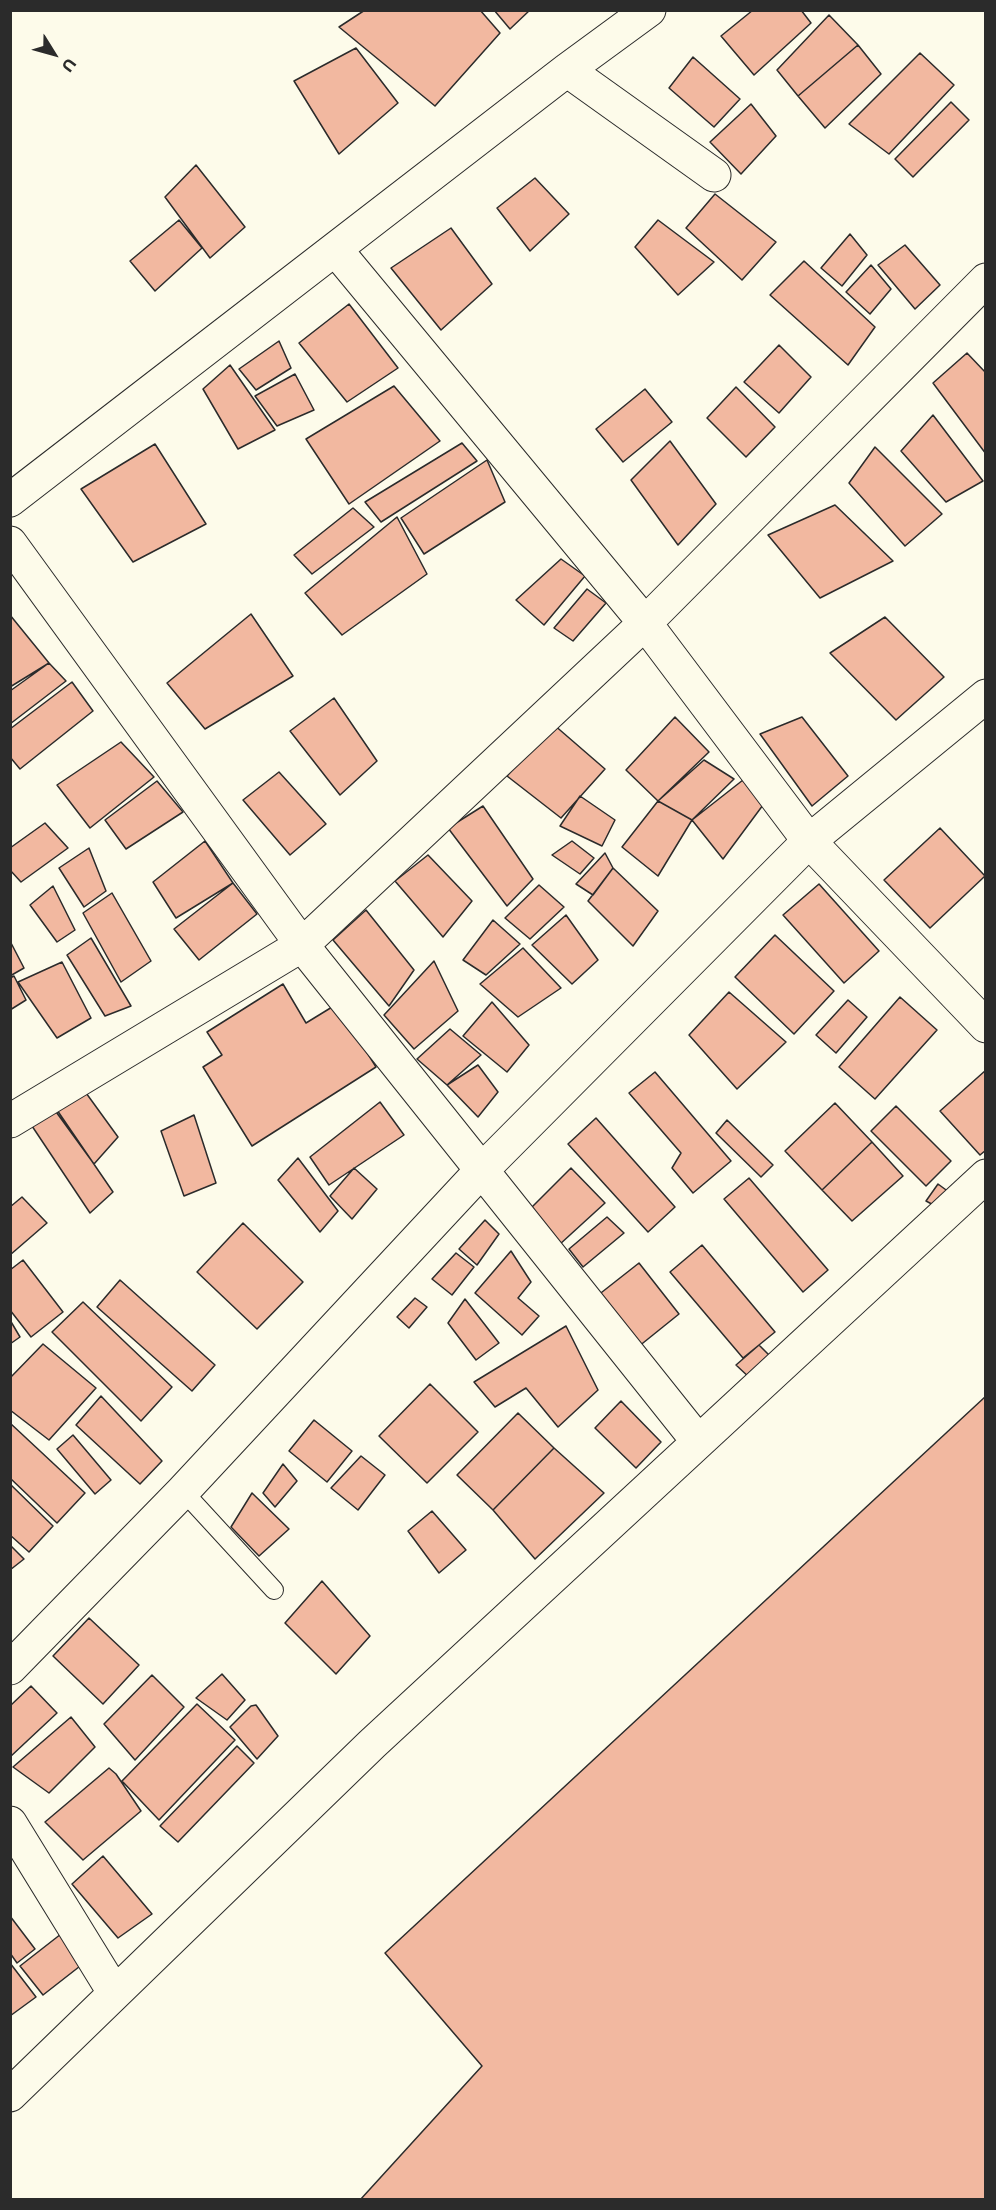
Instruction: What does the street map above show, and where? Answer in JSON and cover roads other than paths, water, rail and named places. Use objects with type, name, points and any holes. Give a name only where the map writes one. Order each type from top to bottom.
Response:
[{"type":"street","points":[[10,500],[567,70],[649,10]]},
{"type":"street","points":[[567,70],[714,175]]},
{"type":"street","points":[[336,250],[645,622],[809,841],[986,1026]]},
{"type":"street","points":[[10,1121],[302,945],[645,622],[986,280]]},
{"type":"street","points":[[10,543],[302,945],[697,1440]]},
{"type":"street","points":[[10,1668],[183,1491],[481,1171],[809,841],[986,696]]},
{"type":"street","points":[[10,2096],[114,1992],[372,1744],[697,1440],[986,1176]]},
{"type":"street","points":[[10,1823],[114,1992]]},
{"type":"lane","points":[[183,1491],[274,1590]]}]
